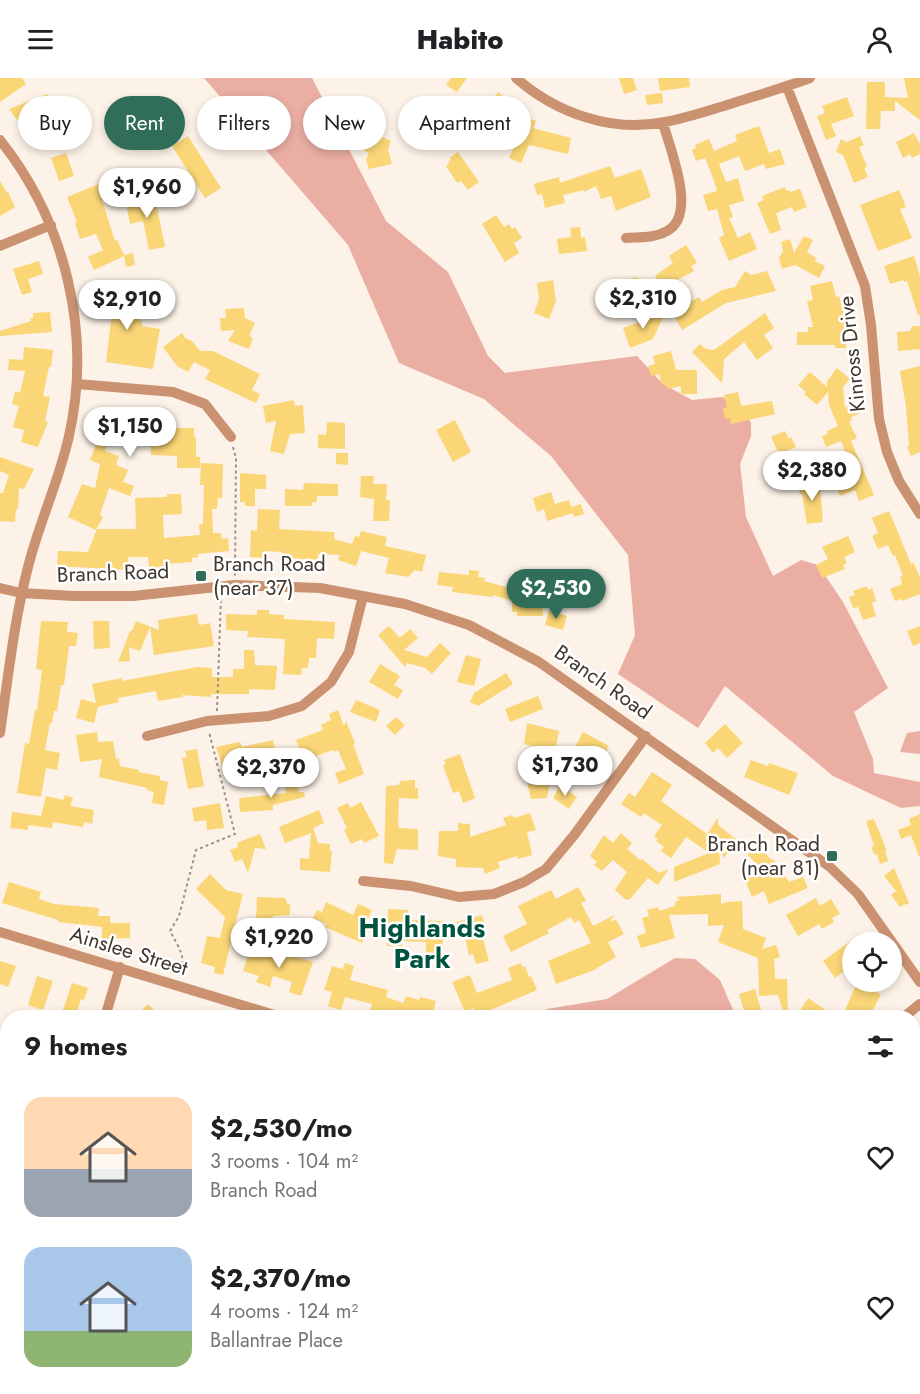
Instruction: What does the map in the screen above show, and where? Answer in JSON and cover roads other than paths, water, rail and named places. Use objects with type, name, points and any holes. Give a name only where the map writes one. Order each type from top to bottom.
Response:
[{"type":"street","points":[[516,78],[554,105],[599,121],[625,124],[663,123],[787,87],[810,78]]},
{"type":"street","name":"Kinross Drive","points":[[787,87],[865,286],[871,325],[879,419],[887,452],[899,481],[920,514]]},
{"type":"street","points":[[626,238],[653,236],[669,230],[678,220],[682,208],[682,193],[663,123]]},
{"type":"street","points":[[0,140],[16,160],[51,225],[62,255],[75,318],[77,384],[69,437],[34,541],[21,592],[0,733]]},
{"type":"street","points":[[0,246],[51,225]]},
{"type":"street","points":[[77,384],[173,392],[205,404],[231,436]]},
{"type":"street","name":"Branch Road","points":[[0,588],[74,596],[133,596],[235,585],[320,588],[405,604],[469,625],[539,662],[831,867],[873,914],[920,982]]},
{"type":"street","points":[[147,736],[212,720],[269,716],[302,706],[331,682],[349,652],[363,596]]},
{"type":"street","points":[[363,881],[411,886],[459,897],[494,894],[524,882],[546,869],[575,834],[646,736]]},
{"type":"street","name":"Ainslee Street","points":[[0,932],[258,1010]]},
{"type":"street","points":[[107,1010],[120,968]]},
{"type":"place","name":"Branch Road (near 37)","points":[[201,576]]},
{"type":"place","name":"Branch Road (near 81)","points":[[832,856]]},
{"type":"district","name":"Highlands Park","points":[[422,942]]}]
